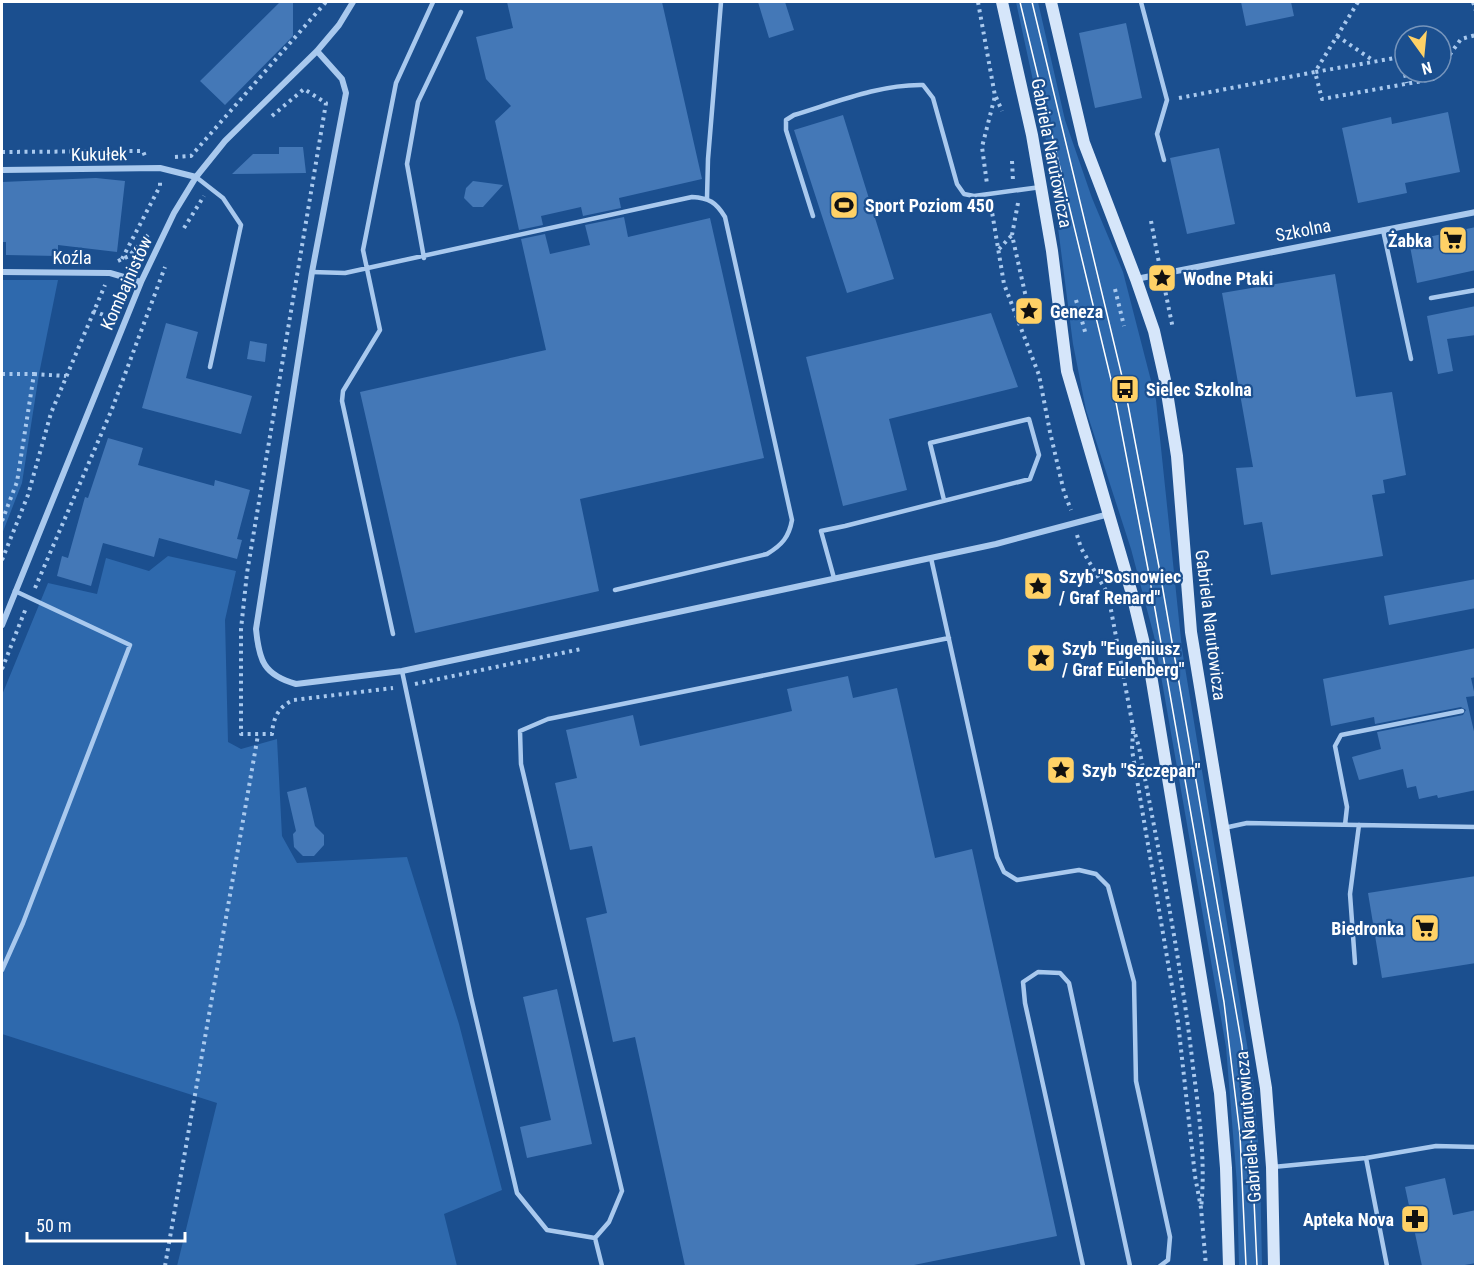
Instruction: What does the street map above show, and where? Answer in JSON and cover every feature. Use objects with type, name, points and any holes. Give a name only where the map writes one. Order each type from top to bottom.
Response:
[{"type":"street","name":"Kombajnistów","points":[[2,625],[141,282],[174,213],[196,177],[237,127],[317,51],[339,25],[353,2]]},
{"type":"street","name":"Gabriela Narutowicza","points":[[1002,2],[1032,135],[1067,371],[1080,421],[1110,514],[1150,669],[1220,1093],[1226,1168],[1228,1266]]},
{"type":"street","name":"Gabriela Narutowicza","points":[[1051,2],[1084,143],[1154,331],[1165,380],[1177,456],[1191,632],[1266,1088],[1272,1167],[1274,1266]]},
{"type":"street","points":[[317,51],[342,79],[346,93],[312,272],[256,629],[257,647],[262,663],[270,673],[296,684],[402,670],[931,558],[1110,514]]},
{"type":"street","name":"Kukułek","points":[[2,170],[160,168],[196,177]]},
{"type":"street","name":"Szkolna","points":[[1136,279],[1476,212]]},
{"type":"street","name":"Koźla","points":[[2,272],[110,273],[141,282]]},
{"type":"lane","points":[[393,633],[342,401],[343,391],[351,375],[380,330],[363,250],[396,83],[433,2]]},
{"type":"lane","points":[[707,198],[721,2]]},
{"type":"lane","points":[[1142,2],[1167,100],[1157,134],[1164,160]]},
{"type":"lane","points":[[424,258],[407,164],[418,102],[460,12]]},
{"type":"lane","points":[[813,216],[786,130],[786,120],[794,115],[850,98],[905,85],[922,85],[933,98],[957,184],[964,194],[974,196],[1041,187]]},
{"type":"lane","points":[[196,177],[223,198],[241,225],[210,367]]},
{"type":"lane","points":[[312,272],[345,273],[424,258],[692,197],[707,198],[718,206],[725,217],[792,520],[789,533],[781,546],[767,554],[615,590]]},
{"type":"lane","points":[[1383,230],[1411,359]]},
{"type":"lane","points":[[1431,298],[1476,291]]},
{"type":"lane","points":[[834,579],[821,531],[944,501],[1030,479],[1039,455],[1029,419],[930,443],[944,501]]},
{"type":"lane","points":[[931,558],[997,857],[1004,872],[1017,880],[1079,870],[1096,874],[1107,886],[1111,897],[1134,982],[1136,1081],[1170,1237],[1168,1260],[1160,1266]]},
{"type":"lane","points":[[2,970],[23,923],[130,645],[15,591]]},
{"type":"lane","points":[[595,1239],[609,1222],[622,1191],[521,764],[520,731],[549,718],[949,638]]},
{"type":"lane","points":[[402,670],[471,997],[517,1193],[547,1230],[595,1239]]},
{"type":"lane","points":[[1345,825],[1347,807],[1335,746],[1341,735],[1462,711]]},
{"type":"lane","points":[[1224,828],[1247,823],[1476,827]]},
{"type":"lane","points":[[1355,963],[1350,894],[1359,825]]},
{"type":"lane","points":[[1083,1266],[1025,1003],[1023,982],[1038,972],[1060,973],[1069,983],[1130,1266]]},
{"type":"lane","points":[[1272,1167],[1366,1158],[1437,1146],[1476,1147]]},
{"type":"lane","points":[[1366,1158],[1387,1266]]},
{"type":"lane","points":[[595,1239],[603,1266]]},
{"type":"path","points":[[2,152],[143,150],[146,158],[191,156],[326,2]]},
{"type":"path","points":[[978,2],[987,37],[995,96],[1002,111]]},
{"type":"path","points":[[1358,2],[1315,72],[1322,99],[1407,84]]},
{"type":"path","points":[[1473,2],[1476,11]]},
{"type":"path","points":[[1453,50],[1461,39],[1476,35]]},
{"type":"path","points":[[1337,36],[1374,62]]},
{"type":"path","points":[[1167,100],[1393,58]]},
{"type":"path","points":[[263,123],[304,90],[326,103],[262,472],[242,609],[239,667],[241,734],[272,734],[276,716],[284,705],[294,700],[406,685],[593,646]]},
{"type":"path","points":[[995,96],[982,147],[1008,297],[1040,375],[1064,492],[1081,548],[1108,594],[1132,727],[1139,747],[1189,1032],[1200,1132],[1201,1208],[1206,1266]]},
{"type":"path","points":[[122,260],[160,186],[160,158]]},
{"type":"path","points":[[182,230],[210,186]]},
{"type":"path","points":[[1151,221],[1173,329]]},
{"type":"path","points":[[999,249],[1012,235],[1029,311]]},
{"type":"path","points":[[2,669],[112,409],[140,330],[169,259]]},
{"type":"path","points":[[1115,289],[1124,326]]},
{"type":"path","points":[[1076,299],[1086,335]]},
{"type":"path","points":[[2,560],[28,495],[48,422],[93,311]]},
{"type":"path","points":[[2,374],[66,376]]},
{"type":"path","points":[[2,518],[17,482],[34,374]]},
{"type":"path","points":[[1132,727],[1132,750],[1178,1022],[1195,1176],[1201,1208]]},
{"type":"path","points":[[165,1266],[258,735]]},
{"type":"shaded area","points":[[1016,2],[1038,2],[1065,120],[1092,198],[1123,272],[1156,400],[1182,649],[1253,1081],[1260,1167],[1262,1266],[1239,1266],[1237,1184],[1226,1047],[1154,636],[1131,549],[1086,410],[1073,344],[1048,150]]},
{"type":"shaded area","points":[[2,280],[58,280],[39,374],[22,483],[2,534]]},
{"type":"shaded area","points":[[168,556],[236,571],[225,620],[228,742],[241,749],[277,739],[282,836],[297,863],[407,857],[459,1024],[502,1190],[444,1214],[457,1266],[177,1266],[217,1103],[2,1034],[2,695],[48,583],[97,594],[106,558],[149,571]]},
{"type":"building","points":[[280,2],[293,2],[293,36],[225,105],[200,81]]},
{"type":"building","points":[[507,2],[662,2],[702,179],[619,198],[621,208],[583,216],[581,207],[541,216],[543,225],[519,230],[495,121],[511,106],[486,79],[476,37],[513,28]]},
{"type":"building","points":[[758,2],[785,2],[794,30],[769,38]]},
{"type":"building","points":[[1241,2],[1291,2],[1294,16],[1246,26]]},
{"type":"building","points":[[1126,23],[1142,98],[1095,108],[1079,33]]},
{"type":"building","points":[[1448,112],[1460,172],[1405,183],[1407,193],[1358,203],[1342,128],[1391,117],[1392,124]]},
{"type":"building","name":"Sport Poziom 450","points":[[843,115],[894,279],[847,293],[794,130]]},
{"type":"building","points":[[279,147],[303,147],[306,173],[232,174],[253,154],[279,154]]},
{"type":"building","points":[[1219,148],[1235,224],[1187,234],[1170,158]]},
{"type":"building","points":[[96,178],[125,181],[117,252],[58,245],[58,256],[6,255],[6,242],[2,242],[2,182]]},
{"type":"building","points":[[473,181],[503,185],[483,207],[473,207],[464,198],[466,188]]},
{"type":"building","points":[[624,217],[628,237],[710,218],[764,458],[580,499],[599,591],[415,633],[360,392],[546,350],[521,239],[545,234],[550,254],[590,245],[585,225]]},
{"type":"building","points":[[1476,227],[1476,270],[1417,283],[1409,241]]},
{"type":"building","points":[[1335,274],[1356,397],[1392,392],[1406,475],[1383,480],[1385,493],[1372,495],[1383,556],[1271,575],[1262,522],[1244,525],[1236,468],[1253,467],[1222,293]]},
{"type":"building","points":[[1476,306],[1476,335],[1447,339],[1453,371],[1438,374],[1427,316]]},
{"type":"building","points":[[991,313],[1018,387],[889,419],[907,490],[843,506],[806,357]]},
{"type":"building","points":[[166,323],[198,332],[186,378],[252,396],[241,434],[142,408]]},
{"type":"building","points":[[250,341],[267,344],[265,362],[247,359]]},
{"type":"building","points":[[108,438],[143,448],[138,465],[214,486],[215,480],[250,490],[237,539],[242,540],[237,559],[159,538],[154,557],[103,543],[91,586],[57,576],[62,556],[68,558],[85,497],[88,498]]},
{"type":"building","points":[[1476,579],[1476,608],[1389,625],[1384,596]]},
{"type":"building","points":[[1476,648],[1476,677],[1471,678],[1475,696],[1466,697],[1476,740],[1476,790],[1438,798],[1437,795],[1419,799],[1416,786],[1407,788],[1403,769],[1359,780],[1352,757],[1381,749],[1377,732],[1463,715],[1466,710],[1461,707],[1375,724],[1374,717],[1331,726],[1323,679]]},
{"type":"building","points":[[848,676],[853,698],[897,688],[935,858],[972,849],[1057,1236],[909,1266],[685,1266],[635,1037],[613,1042],[586,918],[607,913],[592,846],[570,850],[555,783],[577,778],[566,730],[633,715],[640,746],[792,711],[787,689]]},
{"type":"building","points":[[306,787],[315,826],[324,835],[324,845],[314,856],[303,856],[294,847],[293,834],[296,831],[287,792]]},
{"type":"building","name":"Biedronka","points":[[1476,876],[1476,963],[1382,978],[1368,893]]},
{"type":"building","points":[[557,989],[592,1144],[527,1158],[520,1127],[551,1120],[523,997]]},
{"type":"building","points":[[1445,1178],[1453,1215],[1476,1210],[1476,1263],[1459,1266],[1422,1266],[1405,1187]]},
{"type":"tram line","points":[[1020,2],[1114,392],[1148,569],[1224,1002],[1240,1135],[1246,1266]]},
{"type":"tram line","points":[[1032,2],[1125,389],[1159,567],[1242,1046],[1251,1134],[1257,1266]]},
{"type":"place","name":"Sport Poziom 450","points":[[844,205]]},
{"type":"place","name":"Żabka","points":[[1453,240]]},
{"type":"place","name":"Wodne Ptaki","points":[[1162,278]]},
{"type":"place","name":"Geneza","points":[[1029,311]]},
{"type":"place","name":"Sielec Szkolna","points":[[1125,389]]},
{"type":"place","name":"Szyb \"Sosnowiec / Graf Renard\"","points":[[1038,586]]},
{"type":"place","name":"Szyb \"Eugeniusz / Graf Eulenberg\"","points":[[1041,658]]},
{"type":"place","name":"Szyb \"Szczepan\"","points":[[1061,770]]},
{"type":"place","name":"Biedronka","points":[[1425,928]]},
{"type":"place","name":"Apteka Nova","points":[[1415,1219]]}]
